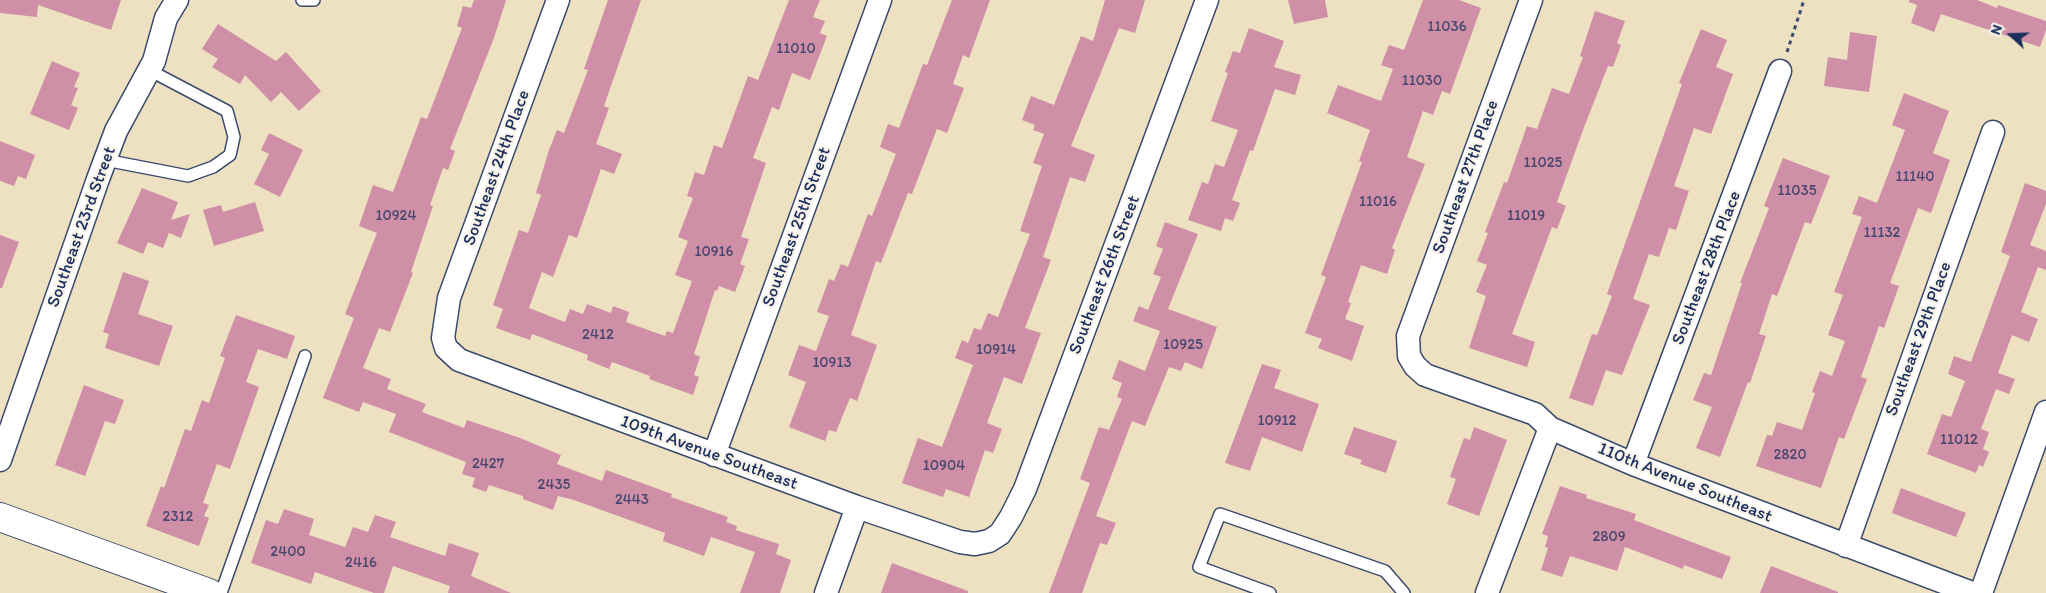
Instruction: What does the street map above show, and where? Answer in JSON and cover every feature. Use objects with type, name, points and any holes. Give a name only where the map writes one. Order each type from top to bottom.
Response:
[{"type":"street","name":"Southeast 24th Place","points":[[443,338],[449,298],[558,0]]},
{"type":"street","name":"Southeast 25th Street","points":[[714,455],[880,0]]},
{"type":"street","name":"Southeast 26th Street","points":[[989,541],[1000,534],[1011,517],[1024,489],[1205,11],[1207,0]]},
{"type":"street","name":"Southeast 27th Place","points":[[1409,356],[1408,336],[1531,0]]},
{"type":"street","name":"Southeast 23rd Street","points":[[0,460],[116,131],[154,61],[167,6]]},
{"type":"street","name":"Southeast 28th Place","points":[[1633,464],[1780,71]]},
{"type":"street","name":"Southeast 29th Place","points":[[1846,546],[1993,132]]},
{"type":"street","name":"109th Avenue Southeast","points":[[443,338],[446,348],[459,360],[714,455],[960,542],[975,544],[989,541]]},
{"type":"street","name":"110th Avenue Southeast","points":[[1409,356],[1425,375],[1535,414],[1550,428],[1633,464],[1972,593]]},
{"type":"street","points":[[1981,593],[2046,412]]},
{"type":"street","points":[[1487,593],[1550,428]]},
{"type":"street","points":[[826,593],[857,507]]},
{"type":"street","points":[[0,517],[208,592]]},
{"type":"lane","points":[[302,0],[314,0]]},
{"type":"lane","points":[[105,160],[188,176],[213,167],[230,155],[234,137],[227,111],[149,70]]},
{"type":"lane","points":[[208,592],[305,356]]},
{"type":"lane","points":[[1270,593],[1199,567],[1220,514],[1385,571],[1404,593]]},
{"type":"path","points":[[1780,71],[1804,0]]},
{"type":"building","points":[[0,0],[121,0],[111,30],[38,5],[37,17],[0,13]]},
{"type":"building","points":[[474,0],[506,0],[494,38],[450,149],[455,151],[448,170],[443,168],[430,205],[433,206],[411,272],[413,273],[390,332],[379,328],[363,368],[391,379],[387,389],[426,404],[422,412],[464,428],[467,420],[520,438],[561,455],[557,464],[602,481],[606,470],[672,494],[671,497],[728,517],[726,522],[737,526],[736,530],[779,544],[776,554],[791,560],[780,593],[740,593],[755,552],[711,537],[704,556],[663,541],[665,533],[574,500],[558,496],[553,510],[523,499],[523,496],[489,485],[486,492],[472,487],[475,478],[462,474],[466,462],[389,432],[396,414],[363,402],[359,412],[323,398],[354,318],[345,314],[377,233],[359,226],[373,185],[393,192],[421,117],[427,119],[462,28],[457,26],[463,6],[471,8]]},
{"type":"building","points":[[608,0],[641,0],[604,106],[609,108],[596,144],[622,154],[614,174],[601,169],[577,238],[569,235],[553,277],[542,272],[529,308],[565,322],[570,309],[583,314],[587,304],[611,313],[613,306],[629,312],[626,322],[665,336],[667,331],[673,333],[692,281],[675,275],[688,241],[678,237],[693,198],[687,196],[695,172],[704,175],[714,145],[722,148],[748,76],[758,80],[789,0],[820,0],[813,17],[825,21],[820,33],[827,36],[810,80],[792,73],[779,110],[772,107],[753,158],[766,163],[741,237],[749,239],[740,264],[745,266],[735,292],[719,286],[717,291],[715,290],[694,354],[700,357],[694,375],[699,377],[693,395],[649,379],[650,376],[612,362],[609,369],[587,360],[588,355],[532,334],[530,340],[496,328],[503,309],[493,305],[519,230],[528,233],[541,195],[536,193],[549,150],[557,130],[564,133],[588,70],[584,69]]},
{"type":"building","points":[[952,0],[990,0],[969,58],[963,55],[953,84],[964,88],[947,133],[937,129],[912,194],[908,193],[881,263],[876,261],[851,335],[877,345],[857,401],[850,398],[836,432],[829,430],[825,441],[789,427],[806,382],[788,375],[799,345],[816,351],[829,316],[817,312],[829,279],[834,281],[841,264],[848,267],[868,214],[872,216],[896,154],[880,147],[888,124],[899,128],[923,64],[927,65]]},
{"type":"building","points":[[1105,0],[1145,0],[1135,33],[1119,28],[1071,146],[1095,155],[1085,182],[1070,177],[1043,257],[1051,260],[1025,328],[1041,333],[1022,384],[1004,377],[987,423],[1002,429],[993,453],[985,450],[969,497],[946,489],[943,497],[902,483],[918,438],[942,447],[973,365],[955,358],[962,340],[968,343],[974,328],[981,330],[988,313],[998,317],[1030,234],[1020,231],[1042,166],[1033,163],[1044,134],[1033,130],[1035,125],[1022,120],[1031,96],[1054,105],[1081,36],[1093,41]]},
{"type":"building","points":[[1288,0],[1325,0],[1328,17],[1294,24]]},
{"type":"building","points":[[1423,0],[1459,0],[1481,8],[1450,94],[1442,91],[1433,115],[1423,111],[1407,157],[1425,164],[1392,248],[1395,250],[1387,274],[1361,265],[1348,302],[1351,303],[1345,319],[1364,326],[1352,361],[1318,348],[1322,339],[1305,333],[1326,277],[1321,275],[1362,162],[1359,161],[1370,130],[1327,113],[1338,85],[1381,101],[1393,69],[1381,65],[1389,45],[1404,50]]},
{"type":"building","points":[[1909,0],[1977,0],[1997,8],[1998,5],[2046,21],[2046,30],[2040,47],[1941,14],[1934,32],[1911,23],[1917,5],[1909,2]]},
{"type":"building","points":[[1595,11],[1625,21],[1617,43],[1621,45],[1613,67],[1608,66],[1583,130],[1557,202],[1566,206],[1557,229],[1552,227],[1512,334],[1535,342],[1527,367],[1469,348],[1486,296],[1476,292],[1487,265],[1477,261],[1488,233],[1485,232],[1504,182],[1507,183],[1527,126],[1537,129],[1552,88],[1569,94],[1583,57],[1580,56]]},
{"type":"building","points":[[218,24],[276,61],[286,52],[321,91],[299,111],[281,92],[271,102],[245,75],[240,84],[212,67],[218,59],[202,49]]},
{"type":"building","points":[[1249,28],[1284,41],[1274,67],[1301,75],[1295,95],[1275,89],[1253,151],[1250,150],[1232,200],[1240,203],[1233,221],[1225,218],[1221,231],[1188,220],[1202,182],[1208,184],[1215,164],[1224,167],[1238,130],[1211,121],[1228,73],[1225,72],[1233,51],[1240,53]]},
{"type":"building","points":[[1701,29],[1727,40],[1716,67],[1733,74],[1711,134],[1694,128],[1674,186],[1689,191],[1676,230],[1669,228],[1659,257],[1649,254],[1633,299],[1650,305],[1622,375],[1606,370],[1593,406],[1569,398],[1592,334],[1597,335],[1612,296],[1607,294],[1682,84],[1679,83]]},
{"type":"building","points":[[1850,32],[1877,36],[1869,92],[1824,86],[1828,57],[1847,60]]},
{"type":"building","points":[[52,61],[80,73],[74,87],[78,88],[71,105],[78,108],[69,130],[30,114]]},
{"type":"building","points":[[1904,93],[1949,111],[1933,153],[1950,160],[1931,213],[1918,208],[1890,283],[1899,286],[1884,328],[1879,326],[1861,377],[1867,379],[1844,439],[1839,437],[1821,488],[1756,466],[1767,435],[1772,436],[1777,422],[1802,430],[1815,393],[1812,392],[1820,371],[1832,376],[1845,341],[1828,335],[1843,295],[1834,292],[1862,217],[1852,214],[1859,196],[1877,203],[1905,130],[1892,125]]},
{"type":"building","points":[[269,133],[303,150],[280,197],[254,184],[269,154],[261,150]]},
{"type":"building","points":[[0,141],[35,155],[26,179],[18,176],[14,186],[0,181]]},
{"type":"building","points":[[1783,158],[1830,176],[1811,224],[1805,222],[1777,296],[1772,294],[1759,334],[1766,336],[1750,383],[1748,382],[1720,457],[1696,448],[1712,407],[1693,400],[1704,373],[1711,375],[1742,283],[1740,283],[1769,208],[1764,206]]},
{"type":"building","points":[[2025,183],[2046,191],[2046,204],[2030,245],[2046,251],[2046,270],[2038,267],[2021,312],[2038,319],[2029,342],[2012,335],[1998,373],[2015,379],[2009,394],[1996,389],[1981,429],[1989,432],[1983,449],[1989,452],[1983,467],[1979,465],[1976,473],[1927,454],[1942,414],[1951,417],[1965,381],[1948,374],[1954,356],[1971,362],[2010,256],[2001,252]]},
{"type":"building","points":[[142,188],[178,202],[171,220],[190,214],[181,238],[169,233],[163,248],[148,242],[143,254],[117,243]]},
{"type":"building","points":[[255,202],[264,231],[214,246],[203,210],[221,205],[223,212]]},
{"type":"building","points":[[1165,222],[1198,234],[1168,309],[1217,327],[1202,369],[1185,362],[1181,371],[1169,367],[1145,426],[1132,421],[1096,516],[1116,523],[1107,545],[1100,543],[1082,593],[1049,593],[1090,483],[1080,479],[1099,427],[1109,430],[1122,399],[1117,397],[1122,383],[1112,379],[1119,360],[1145,371],[1160,331],[1133,321],[1139,306],[1148,310],[1161,277],[1153,274],[1163,249],[1156,246]]},
{"type":"building","points":[[0,235],[19,242],[2,288],[0,288]]},
{"type":"building","points":[[123,272],[149,281],[138,314],[173,326],[159,366],[105,348],[109,334],[103,332]]},
{"type":"building","points":[[236,315],[295,336],[287,359],[258,349],[246,382],[259,387],[230,469],[217,464],[203,503],[209,505],[204,516],[209,518],[199,546],[146,526],[161,486],[164,488],[185,429],[191,431],[202,400],[209,403],[225,358],[220,356]]},
{"type":"building","points":[[1262,364],[1281,370],[1274,388],[1319,404],[1302,452],[1262,437],[1250,471],[1225,463]]},
{"type":"building","points":[[84,385],[124,400],[115,424],[105,421],[85,476],[55,465]]},
{"type":"building","points":[[1354,427],[1397,441],[1386,473],[1360,464],[1362,460],[1344,454]]},
{"type":"building","points":[[1474,427],[1507,440],[1479,516],[1447,504],[1456,479],[1450,477],[1464,438],[1470,440]]},
{"type":"building","points":[[1560,486],[1587,495],[1586,498],[1636,514],[1634,520],[1731,557],[1722,579],[1684,565],[1683,569],[1625,547],[1617,571],[1570,556],[1562,577],[1541,570],[1548,548],[1545,547],[1548,536],[1542,534]]},
{"type":"building","points":[[1901,488],[1966,513],[1956,537],[1892,513]]},
{"type":"building","points":[[284,509],[314,519],[309,535],[345,547],[353,527],[368,532],[375,515],[396,522],[390,537],[445,556],[449,543],[479,553],[471,576],[511,593],[448,593],[450,586],[393,566],[384,593],[374,593],[315,572],[311,584],[251,563],[266,520],[278,524]]},
{"type":"building","points":[[892,563],[968,591],[968,593],[881,593]]},
{"type":"building","points":[[1771,566],[1838,592],[1838,593],[1760,593]]}]
